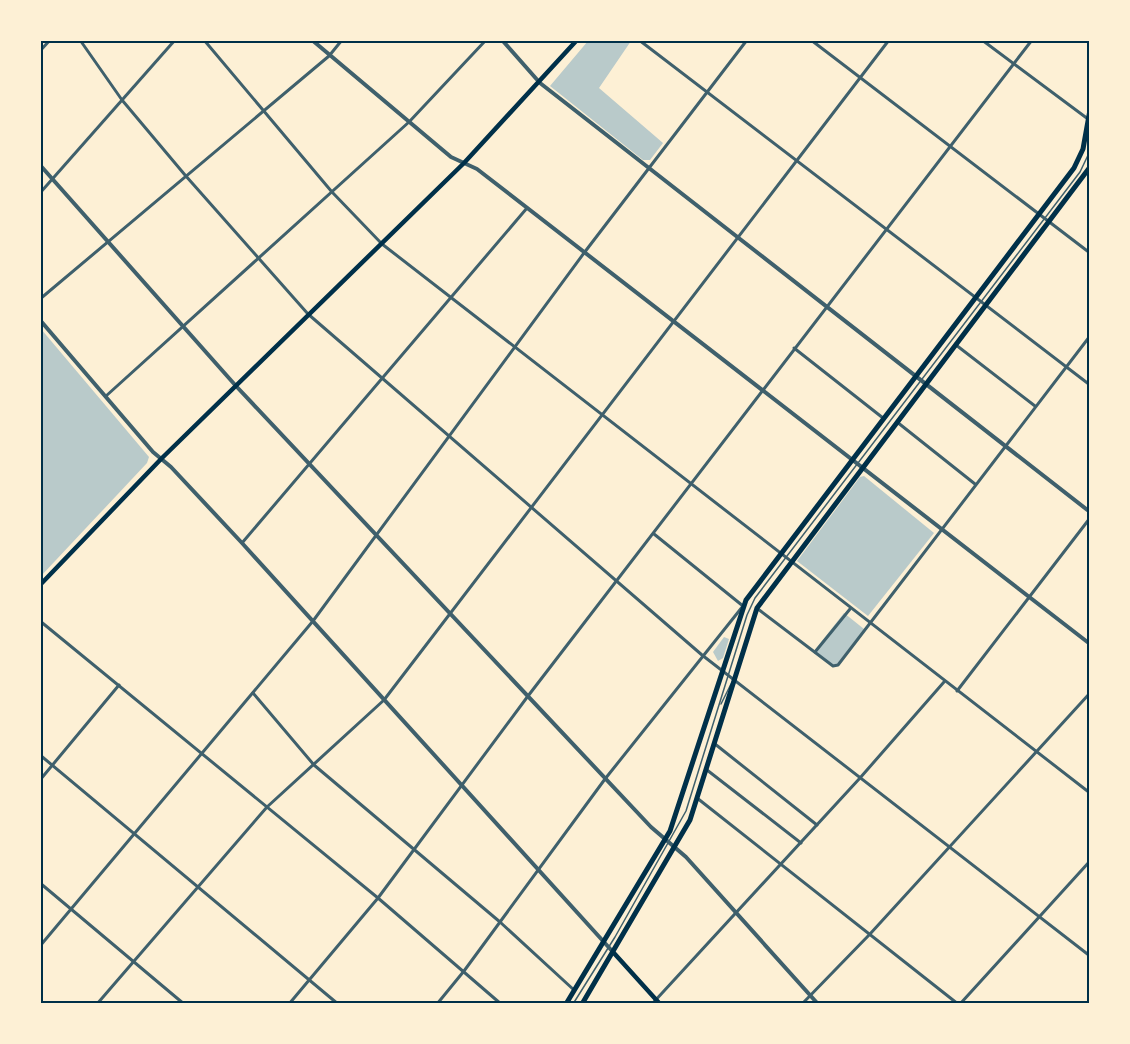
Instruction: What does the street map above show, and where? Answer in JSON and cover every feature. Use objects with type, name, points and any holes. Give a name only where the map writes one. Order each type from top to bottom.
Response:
[{"type":"main road","points":[[40,585],[162,458],[464,163],[540,83],[577,40]]},
{"type":"main road","points":[[566,1004],[603,940],[698,798],[715,744],[731,677],[756,608],[785,558],[851,460],[883,418],[956,345],[980,301],[1044,219],[1079,158],[1089,120],[1089,110]]},
{"type":"main road","points":[[582,1004],[670,843],[743,606],[862,469],[897,422],[920,381],[980,301],[1044,219],[1089,167]]},
{"type":"main road","points":[[613,951],[656,1002]]},
{"type":"street","points":[[40,51],[50,40]]},
{"type":"street","points":[[80,40],[123,100],[185,175],[308,314],[702,655],[1089,956]]},
{"type":"street","points":[[40,193],[175,40]]},
{"type":"street","points":[[204,40],[332,192],[382,244],[1089,793]]},
{"type":"street","points":[[312,40],[451,157],[477,169],[1089,644]]},
{"type":"street","points":[[40,299],[329,56],[342,40]]},
{"type":"street","points":[[106,396],[409,122],[486,40]]},
{"type":"street","points":[[502,40],[540,83],[825,308],[1089,512]]},
{"type":"street","points":[[639,40],[1089,385]]},
{"type":"street","points":[[40,946],[313,621],[584,253],[747,40]]},
{"type":"street","points":[[811,40],[1089,254]]},
{"type":"street","points":[[97,1004],[267,807],[384,700],[890,40]]},
{"type":"street","points":[[982,40],[1089,120]]},
{"type":"street","points":[[289,1004],[378,898],[528,696],[618,583],[794,348],[1032,40]]},
{"type":"street","points":[[40,165],[236,386],[605,778],[735,912],[818,1004]]},
{"type":"street","points":[[242,543],[527,208]]},
{"type":"street","points":[[40,320],[162,458],[613,951]]},
{"type":"street","points":[[756,608],[833,666],[838,665],[1089,336]]},
{"type":"street","points":[[956,345],[1035,406]]},
{"type":"street","points":[[794,348],[883,418]]},
{"type":"street","points":[[897,422],[975,484]]},
{"type":"street","points":[[957,691],[1089,518]]},
{"type":"street","points":[[437,1004],[464,971],[605,778],[743,606],[654,534]]},
{"type":"street","points":[[814,652],[850,609]]},
{"type":"street","points":[[40,621],[378,898],[501,1004]]},
{"type":"street","points":[[656,1002],[945,682]]},
{"type":"street","points":[[40,780],[119,686]]},
{"type":"street","points":[[253,693],[314,765],[500,921],[574,990]]},
{"type":"street","points":[[802,1004],[870,934],[1089,693]]},
{"type":"street","points":[[715,744],[817,825]]},
{"type":"street","points":[[40,754],[338,1004]]},
{"type":"street","points":[[706,770],[801,843]]},
{"type":"street","points":[[698,798],[959,1004],[1089,861]]},
{"type":"street","points":[[40,883],[184,1004]]},
{"type":"lane","points":[[1044,219],[1080,172],[1089,151]]},
{"type":"lane","points":[[573,1004],[670,843],[686,811],[716,716],[731,677],[748,609],[920,381]]},
{"type":"lane","points":[[716,716],[731,677]]},
{"type":"shaded area","points":[[588,41],[631,41],[599,88],[663,143],[650,160],[643,160],[550,86]]},
{"type":"shaded area","points":[[41,329],[149,457],[147,463],[41,576]]},
{"type":"shaded area","points":[[864,476],[934,533],[868,616],[797,561],[860,477]]},
{"type":"shaded area","points":[[844,613],[864,629],[835,667],[814,651]]},
{"type":"shaded area","points":[[724,637],[729,639],[723,658],[718,661],[713,652]]}]
